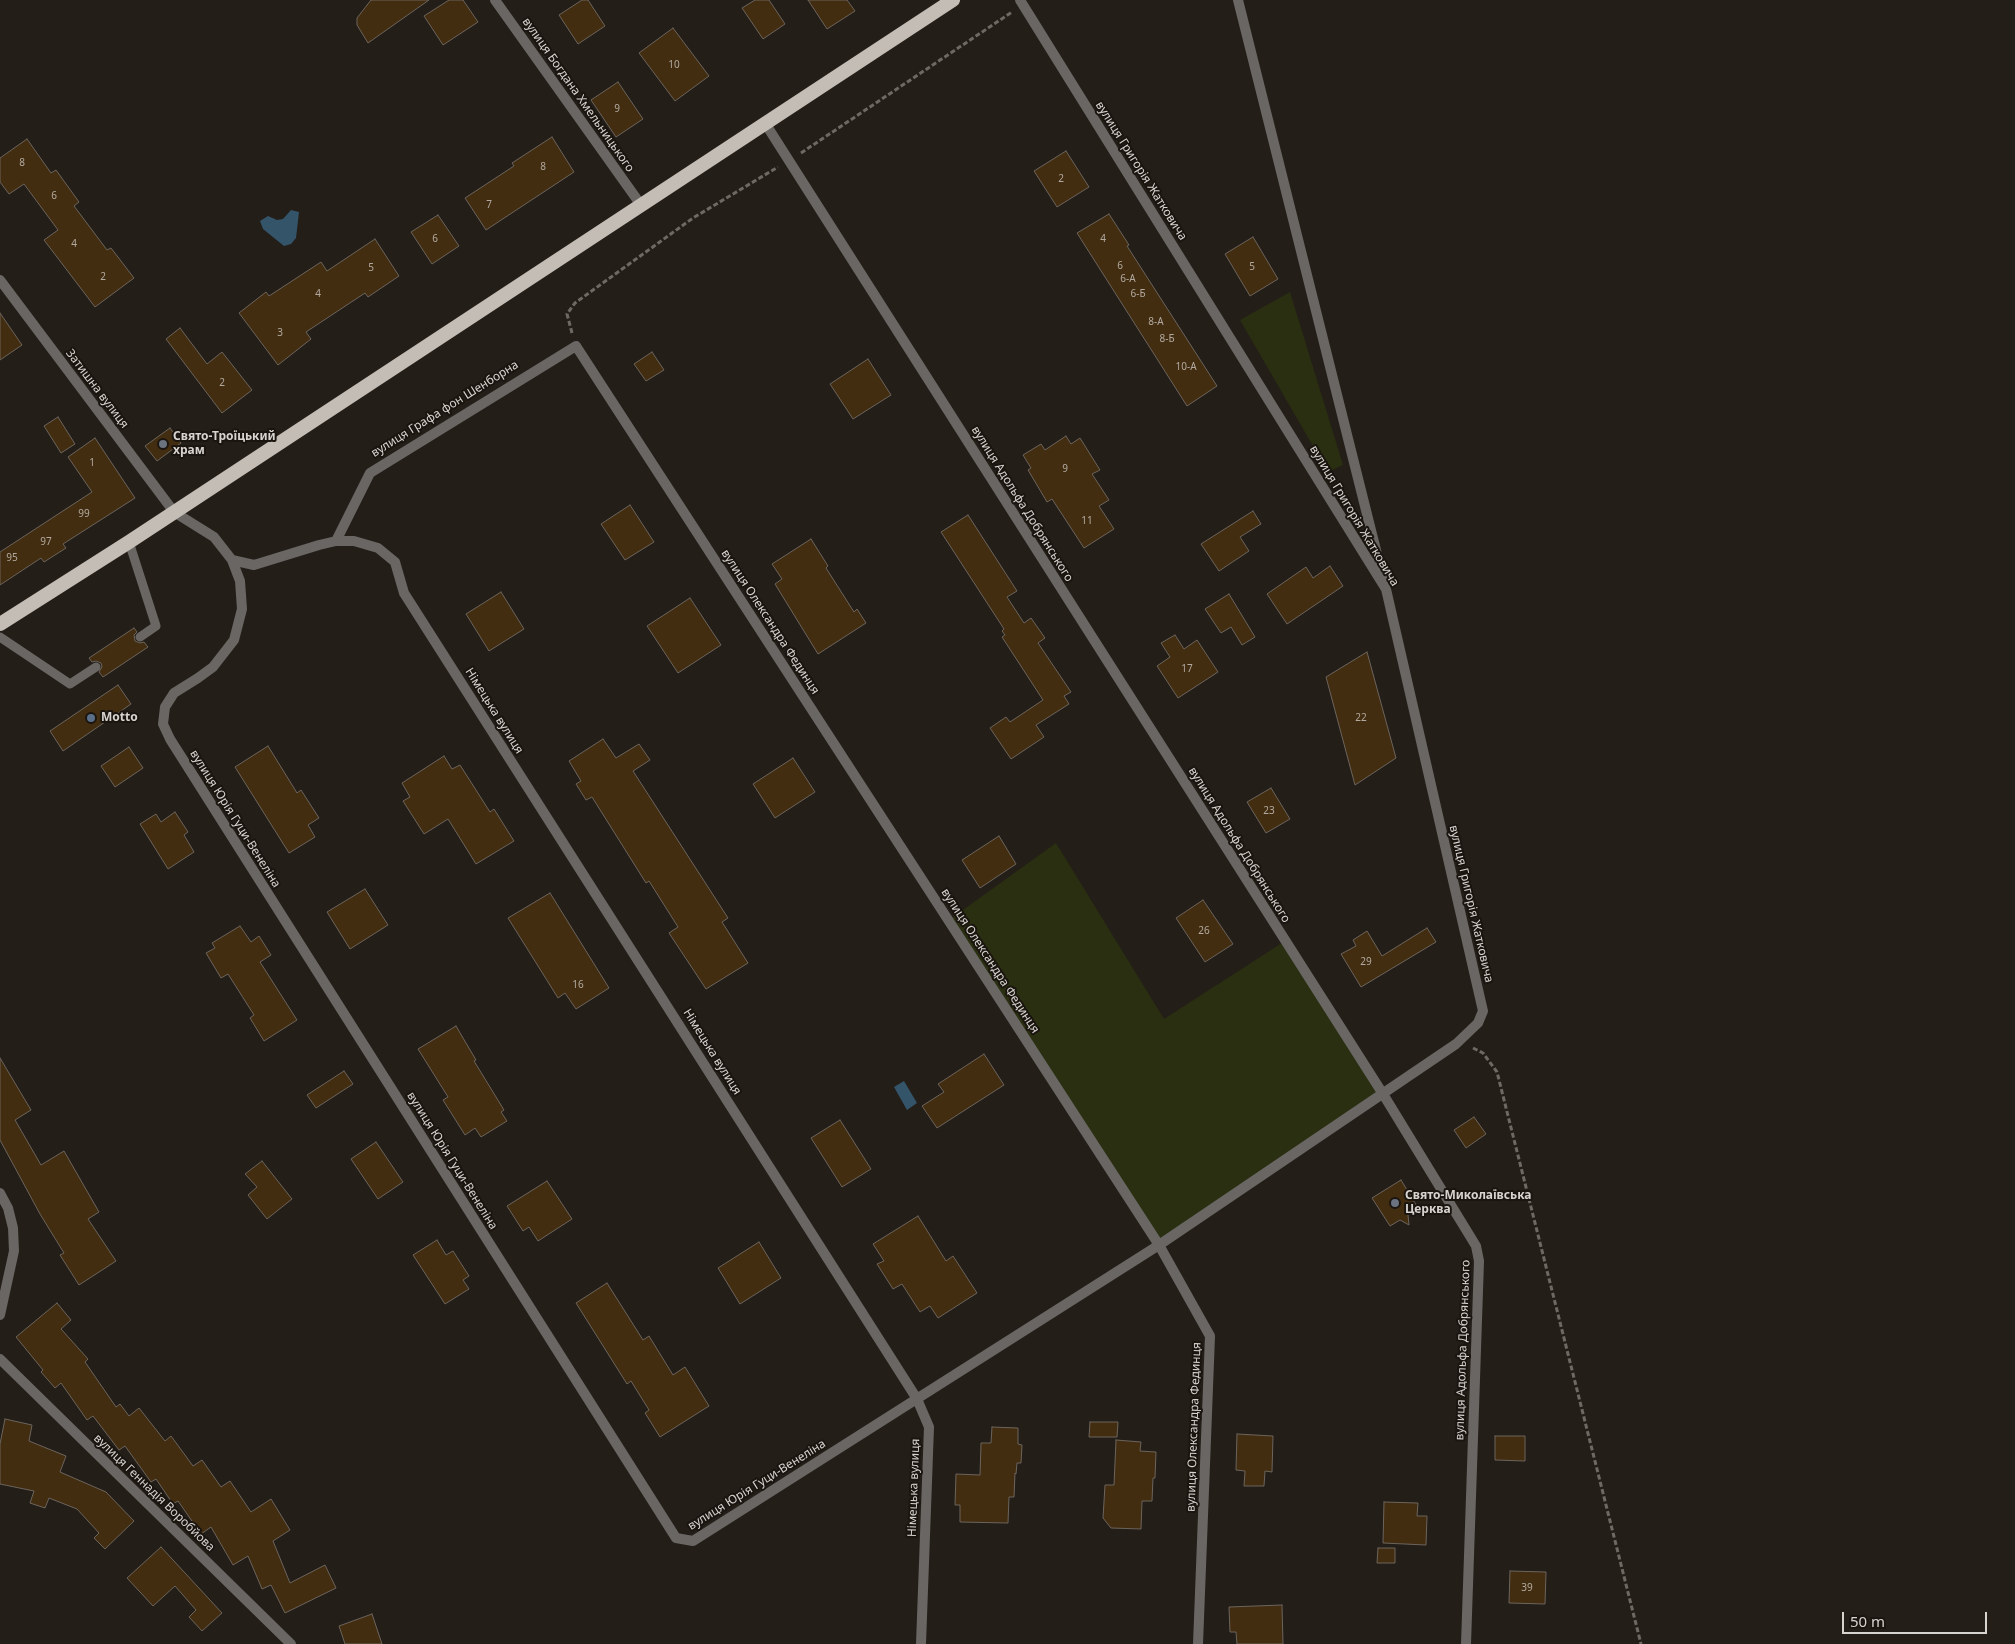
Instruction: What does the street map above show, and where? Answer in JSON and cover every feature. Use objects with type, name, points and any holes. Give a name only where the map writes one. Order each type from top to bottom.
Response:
[{"type":"highway","points":[[0,624],[129,542],[953,0]]},
{"type":"street","name":"вулиця Богдана Хмельницького","points":[[495,0],[641,205]]},
{"type":"street","points":[[1238,0],[1386,589]]},
{"type":"street","name":"вулиця Григорія Жатковича","points":[[1022,2],[1386,589],[1483,1011],[1478,1023],[1456,1044],[1159,1245]]},
{"type":"street","name":"вулиця Адольфа Добрянського","points":[[765,123],[1383,1094],[1476,1246],[1479,1260],[1466,1644]]},
{"type":"street","name":"Затишна вулиця","points":[[0,280],[3,292],[174,512]]},
{"type":"street","name":"вулиця Графа фон Шенборна","points":[[336,541],[370,473],[576,346]]},
{"type":"street","name":"вулиця Олександра Фединця","points":[[576,346],[1159,1245],[1210,1336],[1198,1644]]},
{"type":"street","points":[[174,512],[214,536],[232,560],[254,565],[336,541]]},
{"type":"street","name":"Німецька вулиця","points":[[336,541],[354,541],[378,548],[395,562],[404,593],[917,1399],[929,1427],[921,1644]]},
{"type":"street","name":"вулиця Юрія Гуци-Венеліна","points":[[232,560],[240,581],[242,609],[234,640],[213,667],[174,693],[165,707],[163,724],[170,740],[676,1538],[693,1541],[1159,1245]]},
{"type":"street","points":[[0,1193],[8,1208],[13,1228],[14,1251],[0,1315]]},
{"type":"street","name":"вулиця Геннадія Воробйова","points":[[0,1359],[291,1644]]},
{"type":"lane","points":[[129,542],[156,626],[140,637]]},
{"type":"lane","points":[[0,637],[70,684],[96,667]]},
{"type":"path","points":[[576,346],[567,314],[575,303],[693,218],[789,161],[1022,2]]},
{"type":"path","points":[[1456,1044],[1468,1046],[1483,1053],[1497,1072],[1640,1644]]},
{"type":"green space","points":[[1290,292],[1343,465],[1328,472],[1240,320]]},
{"type":"green space","points":[[1056,843],[1164,1019],[1285,941],[1383,1094],[1159,1245],[949,920]]},
{"type":"water","points":[[291,210],[299,212],[296,238],[291,244],[284,246],[263,229],[260,221],[268,216],[277,220],[283,219]]},
{"type":"water","points":[[904,1081],[917,1103],[907,1110],[894,1087]]},
{"type":"building","points":[[371,0],[429,0],[368,43],[357,25],[357,18]]},
{"type":"building","points":[[449,0],[463,0],[478,22],[443,45],[424,16]]},
{"type":"building","points":[[582,0],[588,0],[605,26],[578,44],[559,15]]},
{"type":"building","points":[[755,0],[769,0],[785,24],[763,39],[742,8]]},
{"type":"building","points":[[808,0],[847,0],[855,11],[827,29]]},
{"type":"building","points":[[673,28],[709,76],[675,101],[639,53]]},
{"type":"building","points":[[618,82],[643,119],[616,137],[591,100]]},
{"type":"building","points":[[552,137],[574,172],[486,230],[465,198],[514,166],[512,163]]},
{"type":"building","points":[[27,139],[51,173],[56,170],[79,202],[74,206],[107,250],[111,248],[134,278],[95,307],[44,240],[58,230],[24,184],[9,194],[0,182],[0,158]]},
{"type":"building","points":[[1066,151],[1089,187],[1057,207],[1034,171]]},
{"type":"building","points":[[1109,214],[1129,245],[1127,246],[1217,386],[1187,406],[1077,233]]},
{"type":"building","points":[[438,215],[459,246],[432,264],[411,232]]},
{"type":"building","points":[[1253,237],[1278,279],[1250,296],[1225,254]]},
{"type":"building","points":[[375,239],[399,276],[368,297],[365,293],[306,332],[311,339],[278,365],[239,313],[266,292],[269,296],[321,262],[327,271]]},
{"type":"building","points":[[0,313],[22,345],[0,360]]},
{"type":"building","points":[[180,328],[207,364],[222,352],[252,390],[222,413],[166,339]]},
{"type":"building","points":[[652,352],[664,370],[646,381],[634,364]]},
{"type":"building","points":[[868,359],[891,395],[853,419],[830,384]]},
{"type":"building","points":[[58,417],[75,444],[61,453],[44,426]]},
{"type":"building","name":"Свято-Троїцький храм","points":[[170,428],[181,443],[157,461],[145,446]]},
{"type":"building","points":[[1066,436],[1071,444],[1080,438],[1100,470],[1092,474],[1109,500],[1099,506],[1114,529],[1084,548],[1052,499],[1047,502],[1028,470],[1031,468],[1023,455],[1041,444],[1045,450]]},
{"type":"building","points":[[95,438],[135,498],[63,544],[66,548],[44,562],[41,558],[0,585],[0,552],[92,492],[68,457]]},
{"type":"building","points":[[630,505],[654,542],[625,560],[601,524]]},
{"type":"building","points":[[1253,511],[1261,524],[1240,537],[1249,551],[1219,571],[1201,544]]},
{"type":"building","points":[[968,515],[1017,591],[1007,597],[1024,623],[1031,618],[1045,638],[1038,643],[1071,692],[1064,696],[1069,704],[1036,725],[1044,737],[1011,759],[990,728],[1006,717],[1010,722],[1043,700],[1002,637],[1005,635],[1002,631],[1004,629],[941,532]]},
{"type":"building","points":[[811,539],[828,566],[826,568],[854,612],[857,609],[866,623],[818,654],[775,584],[782,579],[772,564]]},
{"type":"building","points":[[1330,566],[1343,586],[1287,624],[1267,594],[1306,567],[1313,578]]},
{"type":"building","points":[[501,592],[524,629],[489,651],[466,614]]},
{"type":"building","points":[[1229,594],[1255,637],[1242,645],[1231,627],[1221,633],[1205,609]]},
{"type":"building","points":[[690,598],[721,645],[678,673],[647,626]]},
{"type":"building","points":[[134,628],[137,632],[134,635],[135,641],[144,642],[148,647],[103,677],[99,672],[102,667],[101,663],[92,662],[89,658]]},
{"type":"building","points":[[1175,635],[1184,649],[1197,640],[1218,672],[1178,698],[1157,666],[1170,657],[1161,643]]},
{"type":"building","points":[[1367,652],[1396,758],[1355,785],[1326,677]]},
{"type":"building","name":"Motto","points":[[118,685],[131,704],[63,751],[50,731]]},
{"type":"building","points":[[603,739],[616,758],[639,744],[650,760],[633,771],[728,918],[722,922],[748,963],[706,989],[669,933],[678,927],[649,881],[646,883],[592,797],[586,800],[576,784],[581,781],[569,761]]},
{"type":"building","points":[[268,746],[297,793],[301,790],[319,818],[308,825],[315,837],[289,853],[235,767]]},
{"type":"building","points":[[129,747],[143,768],[115,787],[101,766]]},
{"type":"building","points":[[444,756],[452,769],[460,765],[490,812],[494,809],[514,841],[476,864],[448,819],[424,834],[403,801],[410,797],[402,783]]},
{"type":"building","points":[[793,758],[815,792],[775,818],[753,784]]},
{"type":"building","points":[[1271,788],[1290,819],[1266,833],[1247,802]]},
{"type":"building","points":[[175,812],[188,832],[184,835],[194,852],[168,869],[140,824],[156,814],[161,822]]},
{"type":"building","points":[[999,836],[1016,864],[980,888],[962,860]]},
{"type":"building","points":[[365,889],[388,925],[350,949],[327,912]]},
{"type":"building","points":[[550,893],[609,988],[576,1009],[565,993],[558,998],[508,918]]},
{"type":"building","points":[[1203,900],[1233,944],[1205,962],[1176,918]]},
{"type":"building","points":[[240,926],[251,942],[259,936],[271,955],[260,962],[297,1020],[264,1041],[250,1018],[254,1015],[228,974],[221,978],[206,953],[215,948],[212,943]]},
{"type":"building","points":[[1427,928],[1436,942],[1361,987],[1341,954],[1356,946],[1353,940],[1367,931],[1382,956]]},
{"type":"building","points":[[456,1026],[476,1060],[474,1061],[504,1110],[501,1112],[507,1121],[481,1137],[475,1128],[465,1135],[443,1100],[448,1097],[418,1049]]},
{"type":"building","points":[[984,1054],[1004,1085],[937,1128],[922,1106],[944,1092],[938,1084]]},
{"type":"building","points":[[0,1058],[31,1110],[15,1120],[41,1165],[64,1151],[99,1212],[88,1219],[116,1261],[79,1285],[60,1255],[64,1253],[40,1214],[0,1140]]},
{"type":"building","points":[[344,1071],[353,1084],[316,1108],[307,1095]]},
{"type":"building","points":[[1474,1117],[1486,1134],[1466,1148],[1454,1130]]},
{"type":"building","points":[[840,1120],[871,1169],[842,1187],[811,1138]]},
{"type":"building","points":[[376,1142],[403,1182],[378,1199],[351,1159]]},
{"type":"building","points":[[262,1161],[292,1199],[267,1219],[248,1195],[257,1187],[245,1174]]},
{"type":"building","name":"Свято-Миколаївська Церква","points":[[1401,1180],[1418,1208],[1408,1215],[1409,1225],[1400,1220],[1390,1226],[1372,1198]]},
{"type":"building","points":[[547,1181],[572,1219],[538,1241],[529,1227],[523,1231],[507,1206]]},
{"type":"building","points":[[918,1216],[946,1261],[953,1256],[977,1293],[938,1318],[930,1306],[920,1312],[902,1284],[893,1289],[877,1264],[884,1261],[873,1244]]},
{"type":"building","points":[[437,1240],[446,1255],[453,1251],[469,1276],[463,1280],[469,1289],[445,1304],[413,1255]]},
{"type":"building","points":[[759,1242],[781,1278],[740,1304],[718,1268]]},
{"type":"building","points":[[607,1283],[643,1340],[649,1336],[673,1375],[685,1367],[709,1406],[660,1437],[645,1413],[649,1410],[631,1381],[627,1384],[576,1303]]},
{"type":"building","points":[[57,1303],[71,1320],[61,1329],[88,1359],[85,1362],[116,1407],[120,1404],[129,1416],[139,1408],[165,1441],[171,1436],[193,1466],[202,1460],[221,1487],[230,1481],[251,1512],[271,1499],[290,1530],[273,1541],[290,1583],[325,1565],[336,1588],[285,1613],[271,1585],[262,1589],[248,1556],[233,1565],[211,1527],[201,1534],[178,1501],[173,1504],[156,1479],[151,1482],[125,1446],[119,1450],[93,1416],[87,1420],[61,1383],[55,1388],[16,1337]]},
{"type":"building","points":[[5,1419],[32,1425],[29,1441],[66,1456],[60,1472],[106,1492],[134,1521],[105,1549],[94,1538],[99,1533],[77,1509],[49,1498],[45,1508],[30,1503],[34,1491],[0,1484],[0,1444]]},
{"type":"building","points":[[1090,1422],[1118,1422],[1117,1437],[1089,1437]]},
{"type":"building","points":[[992,1427],[1018,1428],[1018,1444],[1022,1445],[1021,1463],[1017,1463],[1015,1473],[1014,1497],[1009,1497],[1008,1523],[960,1522],[960,1505],[955,1505],[956,1474],[980,1475],[981,1443],[991,1443]]},
{"type":"building","points":[[1237,1434],[1273,1436],[1272,1472],[1265,1471],[1264,1486],[1244,1486],[1245,1471],[1236,1470]]},
{"type":"building","points":[[1495,1436],[1525,1436],[1525,1461],[1495,1460]]},
{"type":"building","points":[[1116,1440],[1141,1442],[1140,1451],[1156,1452],[1152,1501],[1142,1501],[1141,1529],[1111,1528],[1103,1518],[1105,1485],[1114,1485]]},
{"type":"building","points":[[1384,1502],[1418,1503],[1417,1516],[1427,1516],[1426,1545],[1383,1543]]},
{"type":"building","points":[[161,1547],[222,1613],[202,1631],[189,1617],[196,1610],[175,1586],[153,1606],[127,1578]]},
{"type":"building","points":[[1378,1548],[1395,1548],[1395,1563],[1377,1563]]},
{"type":"building","points":[[1510,1571],[1546,1572],[1545,1604],[1509,1603]]},
{"type":"building","points":[[1282,1605],[1283,1644],[1237,1644],[1236,1632],[1230,1632],[1229,1607]]},
{"type":"building","points":[[372,1614],[382,1644],[345,1644],[339,1626]]},
{"type":"place","name":"Свято-Троїцький храм","points":[[163,444]]},
{"type":"place","name":"Motto","points":[[91,718]]},
{"type":"place","name":"Свято-Миколаївська Церква","points":[[1395,1203]]}]
